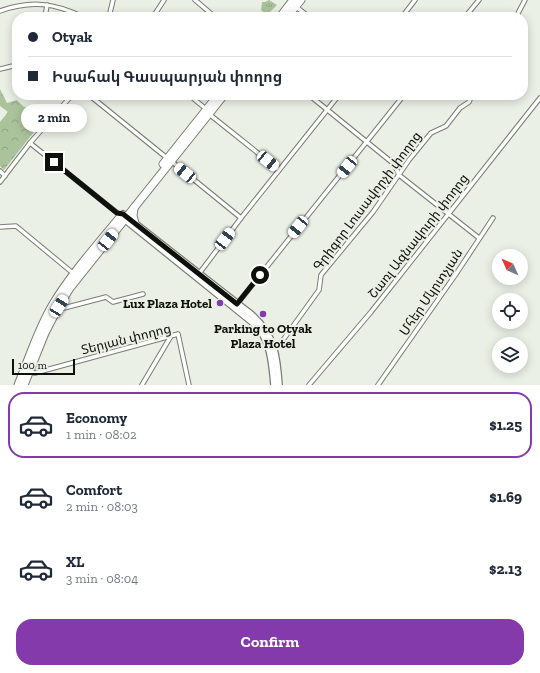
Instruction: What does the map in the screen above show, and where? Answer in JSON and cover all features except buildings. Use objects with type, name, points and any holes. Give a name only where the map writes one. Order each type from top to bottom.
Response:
[{"type":"highway","points":[[285,12],[294,3],[300,0]]},
{"type":"highway","points":[[290,12],[294,3]]},
{"type":"highway","points":[[208,112],[215,100]]},
{"type":"highway","points":[[18,385],[43,322],[61,292],[74,274],[219,100]]},
{"type":"highway","points":[[24,385],[45,333],[70,288],[122,216],[135,206],[169,160]]},
{"type":"highway","points":[[135,206],[133,216],[135,223]]},
{"type":"main road","points":[[122,216],[135,223],[254,323],[262,333],[270,351],[274,385]]},
{"type":"main road","points":[[122,216],[261,324],[274,345],[277,358],[279,385]]},
{"type":"street","points":[[110,12],[113,0]]},
{"type":"street","points":[[156,12],[164,0]]},
{"type":"street","points":[[195,0],[209,12]]},
{"type":"street","points":[[406,12],[415,0]]},
{"type":"street","points":[[470,12],[479,0]]},
{"type":"street","points":[[519,12],[525,0]]},
{"type":"street","points":[[294,3],[304,12]]},
{"type":"street","points":[[0,10],[11,6],[30,4],[64,8],[72,12]]},
{"type":"street","points":[[46,12],[47,5]]},
{"type":"street","points":[[0,69],[12,66]]},
{"type":"street","name":"Շառլ Ազնավուրի փողոց","points":[[309,385],[371,312],[540,98]]},
{"type":"street","points":[[0,182],[30,143],[68,100]]},
{"type":"street","points":[[95,100],[241,218]]},
{"type":"street","points":[[195,100],[279,170]]},
{"type":"street","points":[[315,100],[366,143],[394,164],[399,175],[479,238]]},
{"type":"street","points":[[198,276],[241,218],[335,100]]},
{"type":"street","points":[[237,304],[400,100]]},
{"type":"street","name":"Գրիգոր Լուսավորչի փողոց","points":[[274,345],[279,344],[283,340],[320,290],[321,275],[373,212],[399,175],[432,133],[446,126],[460,108],[469,100]]},
{"type":"street","points":[[30,143],[122,216]]},
{"type":"street","points":[[0,170],[5,176]]},
{"type":"street","name":"Մհեր Մկրտչյան","points":[[378,385],[456,274],[493,218]]},
{"type":"street","points":[[0,227],[16,226],[74,274]]},
{"type":"street","points":[[59,306],[64,308],[106,297],[113,302],[143,294]]},
{"type":"street","name":"Տերյան փողոց","points":[[30,372],[35,373],[178,334],[189,385]]},
{"type":"street","points":[[142,385],[171,336]]},
{"type":"green space","points":[[269,0],[277,5],[270,12],[263,12],[261,10],[262,2]]},
{"type":"green space","points":[[0,89],[7,103],[17,100],[24,107],[33,106],[43,114],[49,107],[52,109],[4,170],[0,166],[0,122],[8,112],[0,106]]},
{"type":"place","name":"Lux Plaza Hotel","points":[[220,303]]},
{"type":"place","name":"Parking to Otyak Plaza Hotel","points":[[263,314]]},
{"type":"route","points":[[54,162],[117,213],[123,214],[237,304],[260,275]]}]
